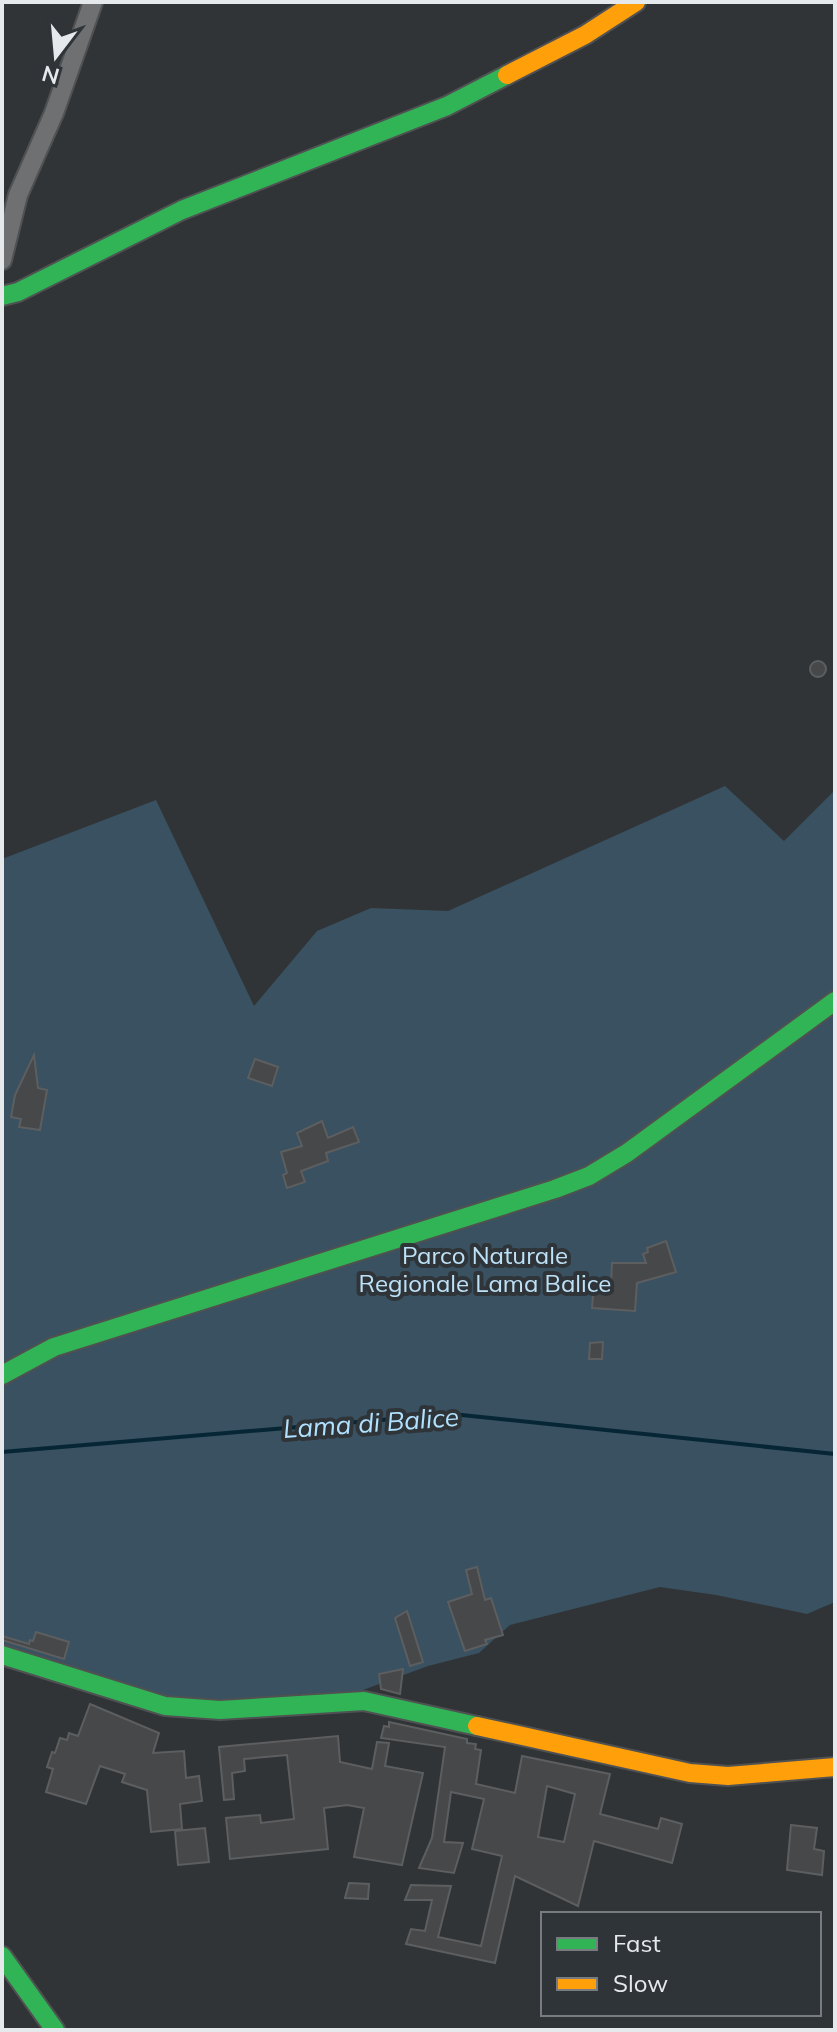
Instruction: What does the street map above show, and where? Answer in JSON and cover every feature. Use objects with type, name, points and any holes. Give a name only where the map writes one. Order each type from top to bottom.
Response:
[{"type":"street","points":[[2,260],[18,195],[54,113],[93,2]]},
{"type":"street","points":[[2,296],[18,292],[182,210],[447,106],[585,35],[636,2]]},
{"type":"street","points":[[2,1375],[54,1347],[589,1176],[652,1135],[835,1001]]},
{"type":"street","points":[[2,1655],[165,1706],[220,1710],[364,1701],[690,1773],[728,1776],[835,1767]]},
{"type":"street","points":[[2,1956],[55,2030]]},
{"type":"green space","name":"Parco Naturale Regionale Lama Balice","points":[[725,786],[784,841],[835,790],[835,1602],[807,1614],[660,1587],[510,1625],[479,1653],[428,1666],[344,1697],[194,1713],[2,1651],[2,859],[156,800],[254,1006],[317,931],[371,908],[448,911]]},
{"type":"building","points":[[818,661],[824,663],[824,675],[818,677],[812,675],[810,669],[812,663]]},
{"type":"building","points":[[34,1055],[38,1088],[47,1090],[40,1130],[19,1127],[21,1119],[11,1117],[15,1095]]},
{"type":"building","points":[[255,1059],[278,1067],[272,1086],[248,1078]]},
{"type":"building","points":[[322,1121],[328,1138],[353,1127],[359,1142],[326,1153],[328,1161],[301,1171],[305,1182],[287,1188],[283,1175],[287,1173],[281,1152],[302,1146],[297,1133]]},
{"type":"building","points":[[666,1241],[676,1272],[637,1283],[635,1311],[592,1308],[594,1282],[611,1284],[612,1263],[646,1263],[643,1254],[648,1252],[647,1248]]},
{"type":"building","points":[[603,1342],[602,1359],[589,1359],[590,1343]]},
{"type":"building","points":[[477,1567],[485,1600],[491,1598],[503,1635],[465,1651],[448,1602],[472,1594],[466,1570]]},
{"type":"building","points":[[407,1611],[423,1662],[410,1666],[395,1618]]},
{"type":"building","points":[[36,1632],[69,1642],[64,1659],[2,1640],[2,1636],[29,1644]]},
{"type":"building","points":[[403,1669],[400,1694],[381,1689],[379,1674]]},
{"type":"building","points":[[90,1704],[159,1733],[153,1753],[184,1751],[186,1778],[199,1776],[202,1801],[180,1804],[182,1829],[151,1832],[147,1790],[122,1782],[125,1774],[100,1766],[86,1804],[46,1792],[53,1769],[47,1767],[52,1752],[55,1753],[60,1738],[67,1740],[69,1733],[78,1736]]},
{"type":"building","points":[[389,1722],[467,1739],[467,1743],[476,1744],[475,1749],[481,1750],[476,1784],[515,1793],[522,1756],[610,1774],[600,1814],[658,1829],[661,1818],[682,1824],[672,1863],[594,1841],[578,1906],[515,1876],[495,1963],[406,1944],[411,1929],[425,1931],[432,1900],[405,1900],[411,1885],[451,1886],[438,1937],[481,1946],[502,1856],[472,1849],[484,1799],[451,1792],[444,1842],[463,1843],[454,1873],[419,1868],[432,1838],[445,1747],[381,1738],[384,1726],[389,1727]],"holes":[[[547,1786],[575,1794],[564,1842],[538,1837]]]},
{"type":"building","points":[[338,1736],[340,1762],[372,1769],[377,1742],[389,1743],[385,1766],[423,1773],[402,1865],[354,1857],[364,1808],[347,1805],[324,1808],[328,1849],[230,1859],[226,1818],[260,1815],[261,1823],[294,1819],[287,1755],[244,1759],[245,1771],[232,1773],[234,1799],[224,1800],[219,1747]]},
{"type":"building","points":[[791,1825],[817,1828],[814,1849],[824,1851],[822,1875],[787,1870]]},
{"type":"building","points":[[205,1828],[209,1862],[178,1865],[175,1831]]},
{"type":"building","points":[[349,1883],[369,1884],[368,1899],[345,1898]]},
{"type":"waterway","name":"Lama di Balice","points":[[2,1452],[452,1414],[835,1454]]},
{"type":"traffic: fast","points":[[2,296],[18,292],[182,210],[447,106],[507,75]]},
{"type":"traffic: fast","points":[[2,1375],[54,1347],[589,1176],[627,1153],[835,1001]]},
{"type":"traffic: fast","points":[[2,1655],[165,1706],[220,1710],[364,1701],[477,1726]]},
{"type":"traffic: fast","points":[[2,1956],[55,2030]]},
{"type":"traffic: slow","points":[[507,75],[585,35],[636,2]]},
{"type":"traffic: slow","points":[[477,1726],[690,1773],[728,1776],[835,1767]]}]
